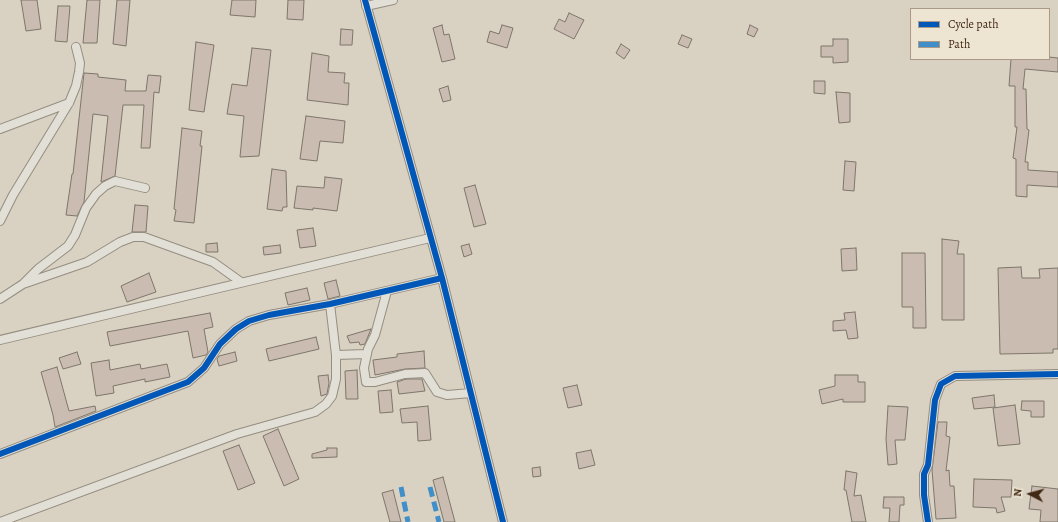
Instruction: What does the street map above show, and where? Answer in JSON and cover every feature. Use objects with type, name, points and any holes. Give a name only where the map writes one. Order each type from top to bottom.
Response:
[{"type":"street","points":[[393,0],[366,3],[442,278],[503,522]]},
{"type":"street","points":[[0,221],[13,196],[69,103],[76,86],[79,72],[80,63],[76,47]]},
{"type":"street","points":[[0,129],[69,103]]},
{"type":"street","points":[[0,299],[23,284],[38,269],[68,246],[75,235],[86,208],[96,194],[105,186],[115,180],[145,188]]},
{"type":"street","points":[[23,284],[87,262],[120,242],[134,237],[144,237],[213,262],[241,282]]},
{"type":"street","points":[[0,340],[430,238]]},
{"type":"street","points":[[0,454],[188,382],[204,368],[220,344],[236,329],[249,321],[269,314],[330,304],[442,278]]},
{"type":"street","points":[[387,291],[375,335],[366,354],[364,368],[366,382],[375,382],[405,374],[425,373],[437,392],[446,395],[471,393]]},
{"type":"street","points":[[0,522],[237,434],[315,412],[326,404],[332,396],[336,379],[336,355],[330,304]]},
{"type":"street","points":[[336,355],[366,354]]},
{"type":"street","points":[[928,522],[924,495],[924,474],[928,465],[930,431],[935,400],[942,384],[955,376],[1058,374]]},
{"type":"building","points":[[21,0],[37,0],[41,29],[26,31]]},
{"type":"building","points":[[87,0],[100,0],[97,43],[83,43]]},
{"type":"building","points":[[117,0],[130,0],[126,46],[113,44]]},
{"type":"building","points":[[232,0],[256,0],[255,17],[230,15]]},
{"type":"building","points":[[288,0],[304,0],[303,20],[287,19]]},
{"type":"building","points":[[58,6],[70,6],[67,42],[55,41]]},
{"type":"building","points":[[569,13],[584,20],[574,39],[554,29],[559,19],[565,22]]},
{"type":"building","points":[[442,25],[444,35],[449,34],[455,59],[442,62],[433,28]]},
{"type":"building","points":[[502,25],[513,28],[507,48],[487,42],[490,31],[499,34]]},
{"type":"building","points":[[750,25],[758,29],[754,37],[747,34]]},
{"type":"building","points":[[341,29],[353,30],[352,45],[340,45]]},
{"type":"building","points":[[682,35],[692,39],[688,48],[678,44]]},
{"type":"building","points":[[833,39],[848,39],[848,62],[833,63],[833,57],[821,57],[821,46],[833,46]]},
{"type":"building","points":[[196,42],[214,45],[204,112],[189,110]]},
{"type":"building","points":[[621,44],[630,50],[624,59],[616,53]]},
{"type":"building","points":[[252,48],[271,50],[259,156],[240,157],[244,116],[227,114],[232,84],[247,86]]},
{"type":"building","points":[[312,53],[329,56],[328,72],[345,73],[344,83],[349,83],[348,105],[307,100]]},
{"type":"building","points":[[1050,57],[1058,58],[1058,72],[1025,69],[1023,89],[1026,89],[1027,129],[1029,130],[1025,162],[1028,162],[1028,170],[1058,172],[1058,187],[1027,185],[1027,197],[1016,196],[1016,159],[1013,158],[1017,127],[1015,127],[1015,86],[1009,86],[1011,60],[1050,60]]},
{"type":"building","points":[[84,73],[98,74],[98,77],[126,80],[125,91],[146,91],[148,75],[161,76],[159,93],[154,92],[150,148],[141,148],[144,105],[123,105],[115,176],[101,182],[108,116],[93,114],[84,202],[77,216],[66,215],[73,174]]},
{"type":"building","points":[[814,81],[825,81],[825,94],[814,93]]},
{"type":"building","points":[[448,86],[451,100],[443,102],[439,89]]},
{"type":"building","points":[[836,92],[850,93],[850,122],[839,123]]},
{"type":"building","points":[[306,116],[345,121],[343,143],[320,141],[317,161],[300,159]]},
{"type":"building","points":[[182,128],[202,131],[200,146],[202,146],[194,223],[174,221]]},
{"type":"building","points":[[845,161],[856,162],[854,191],[843,190]]},
{"type":"building","points":[[272,169],[286,171],[287,207],[283,207],[282,211],[267,209]]},
{"type":"building","points":[[325,177],[342,179],[337,211],[313,208],[313,210],[294,208],[297,186],[324,188]]},
{"type":"building","points":[[475,185],[486,224],[474,227],[464,188]]},
{"type":"building","points":[[135,205],[148,206],[146,232],[132,232]]},
{"type":"building","points":[[313,228],[316,246],[300,248],[297,230]]},
{"type":"building","points":[[942,239],[959,241],[957,254],[964,254],[964,320],[942,320]]},
{"type":"building","points":[[217,243],[218,252],[206,252],[206,244]]},
{"type":"building","points":[[469,244],[472,254],[464,257],[461,246]]},
{"type":"building","points":[[280,245],[281,253],[264,255],[263,247]]},
{"type":"building","points":[[856,248],[857,270],[842,271],[841,249]]},
{"type":"building","points":[[902,253],[925,253],[926,328],[913,328],[913,307],[902,307]]},
{"type":"building","points":[[1021,267],[1022,278],[1040,278],[1039,269],[1058,268],[1058,349],[1053,349],[1053,353],[1000,354],[998,268]]},
{"type":"building","points":[[149,273],[156,292],[127,302],[121,286]]},
{"type":"building","points":[[336,280],[340,296],[328,299],[324,283]]},
{"type":"building","points":[[307,288],[310,300],[288,305],[285,293]]},
{"type":"building","points":[[855,312],[858,338],[848,339],[846,330],[833,331],[833,321],[845,320],[844,313]]},
{"type":"building","points":[[210,313],[213,327],[204,329],[208,352],[206,355],[193,358],[188,331],[110,346],[107,332]]},
{"type":"building","points":[[371,329],[365,344],[360,345],[359,342],[350,343],[347,336]]},
{"type":"building","points":[[316,337],[319,349],[269,361],[266,349]]},
{"type":"building","points":[[424,351],[425,368],[405,369],[375,375],[373,360],[397,357],[397,354]]},
{"type":"building","points":[[77,352],[81,364],[63,369],[59,358]]},
{"type":"building","points":[[235,352],[237,361],[219,366],[217,359],[219,356]]},
{"type":"building","points":[[109,360],[110,370],[140,364],[141,369],[167,364],[170,377],[145,382],[145,379],[113,386],[114,393],[96,396],[91,363]]},
{"type":"building","points":[[57,367],[69,411],[95,406],[96,411],[55,427],[41,372]]},
{"type":"building","points":[[357,370],[358,399],[346,399],[345,371]]},
{"type":"building","points":[[328,375],[329,383],[327,394],[321,396],[318,376]]},
{"type":"building","points":[[835,375],[858,375],[858,382],[865,382],[865,402],[843,402],[843,399],[822,404],[819,390],[835,386]]},
{"type":"building","points":[[406,379],[422,379],[425,391],[399,394],[397,382]]},
{"type":"building","points":[[577,385],[582,405],[568,408],[563,388]]},
{"type":"building","points":[[391,390],[393,412],[380,413],[378,391]]},
{"type":"building","points":[[994,395],[995,407],[974,409],[972,398]]},
{"type":"building","points":[[1022,401],[1044,401],[1044,417],[1031,417],[1031,411],[1021,410]]},
{"type":"building","points":[[1015,405],[1020,444],[998,446],[993,408]]},
{"type":"building","points":[[428,406],[431,440],[418,441],[417,422],[402,423],[400,409]]},
{"type":"building","points":[[888,406],[908,407],[905,440],[895,440],[897,464],[888,465],[886,439]]},
{"type":"building","points":[[938,422],[947,422],[946,436],[950,437],[946,471],[949,470],[950,486],[954,486],[956,518],[936,519],[932,470]]},
{"type":"building","points":[[278,429],[299,479],[284,486],[263,436]]},
{"type":"building","points":[[239,445],[255,483],[238,490],[223,451]]},
{"type":"building","points":[[327,448],[337,448],[337,457],[312,458],[312,454],[327,450]]},
{"type":"building","points":[[591,450],[595,465],[579,469],[576,453]]},
{"type":"building","points":[[540,467],[541,476],[533,477],[532,468]]},
{"type":"building","points":[[846,471],[857,473],[854,496],[861,495],[866,522],[852,522],[846,490],[844,490]]},
{"type":"building","points":[[443,477],[455,522],[444,522],[433,480]]},
{"type":"building","points":[[974,479],[1012,480],[1011,497],[1001,497],[1005,511],[997,513],[996,508],[973,507]]},
{"type":"building","points":[[1032,486],[1058,489],[1058,522],[1040,522],[1041,510],[1029,509]]},
{"type":"building","points":[[393,490],[401,522],[390,522],[382,493]]},
{"type":"building","points":[[884,497],[904,497],[904,505],[900,505],[899,522],[889,522],[890,508],[883,508]]},
{"type":"marked path","points":[[401,487],[408,522]]},
{"type":"marked path","points":[[430,487],[439,522]]},
{"type":"cycle path","points":[[365,0],[442,278],[503,522]]},
{"type":"cycle path","points":[[0,454],[188,382],[204,368],[220,344],[236,329],[249,321],[269,315],[330,304],[442,278]]},
{"type":"cycle path","points":[[928,522],[924,495],[924,474],[928,465],[935,400],[941,384],[955,376],[1058,374]]}]
